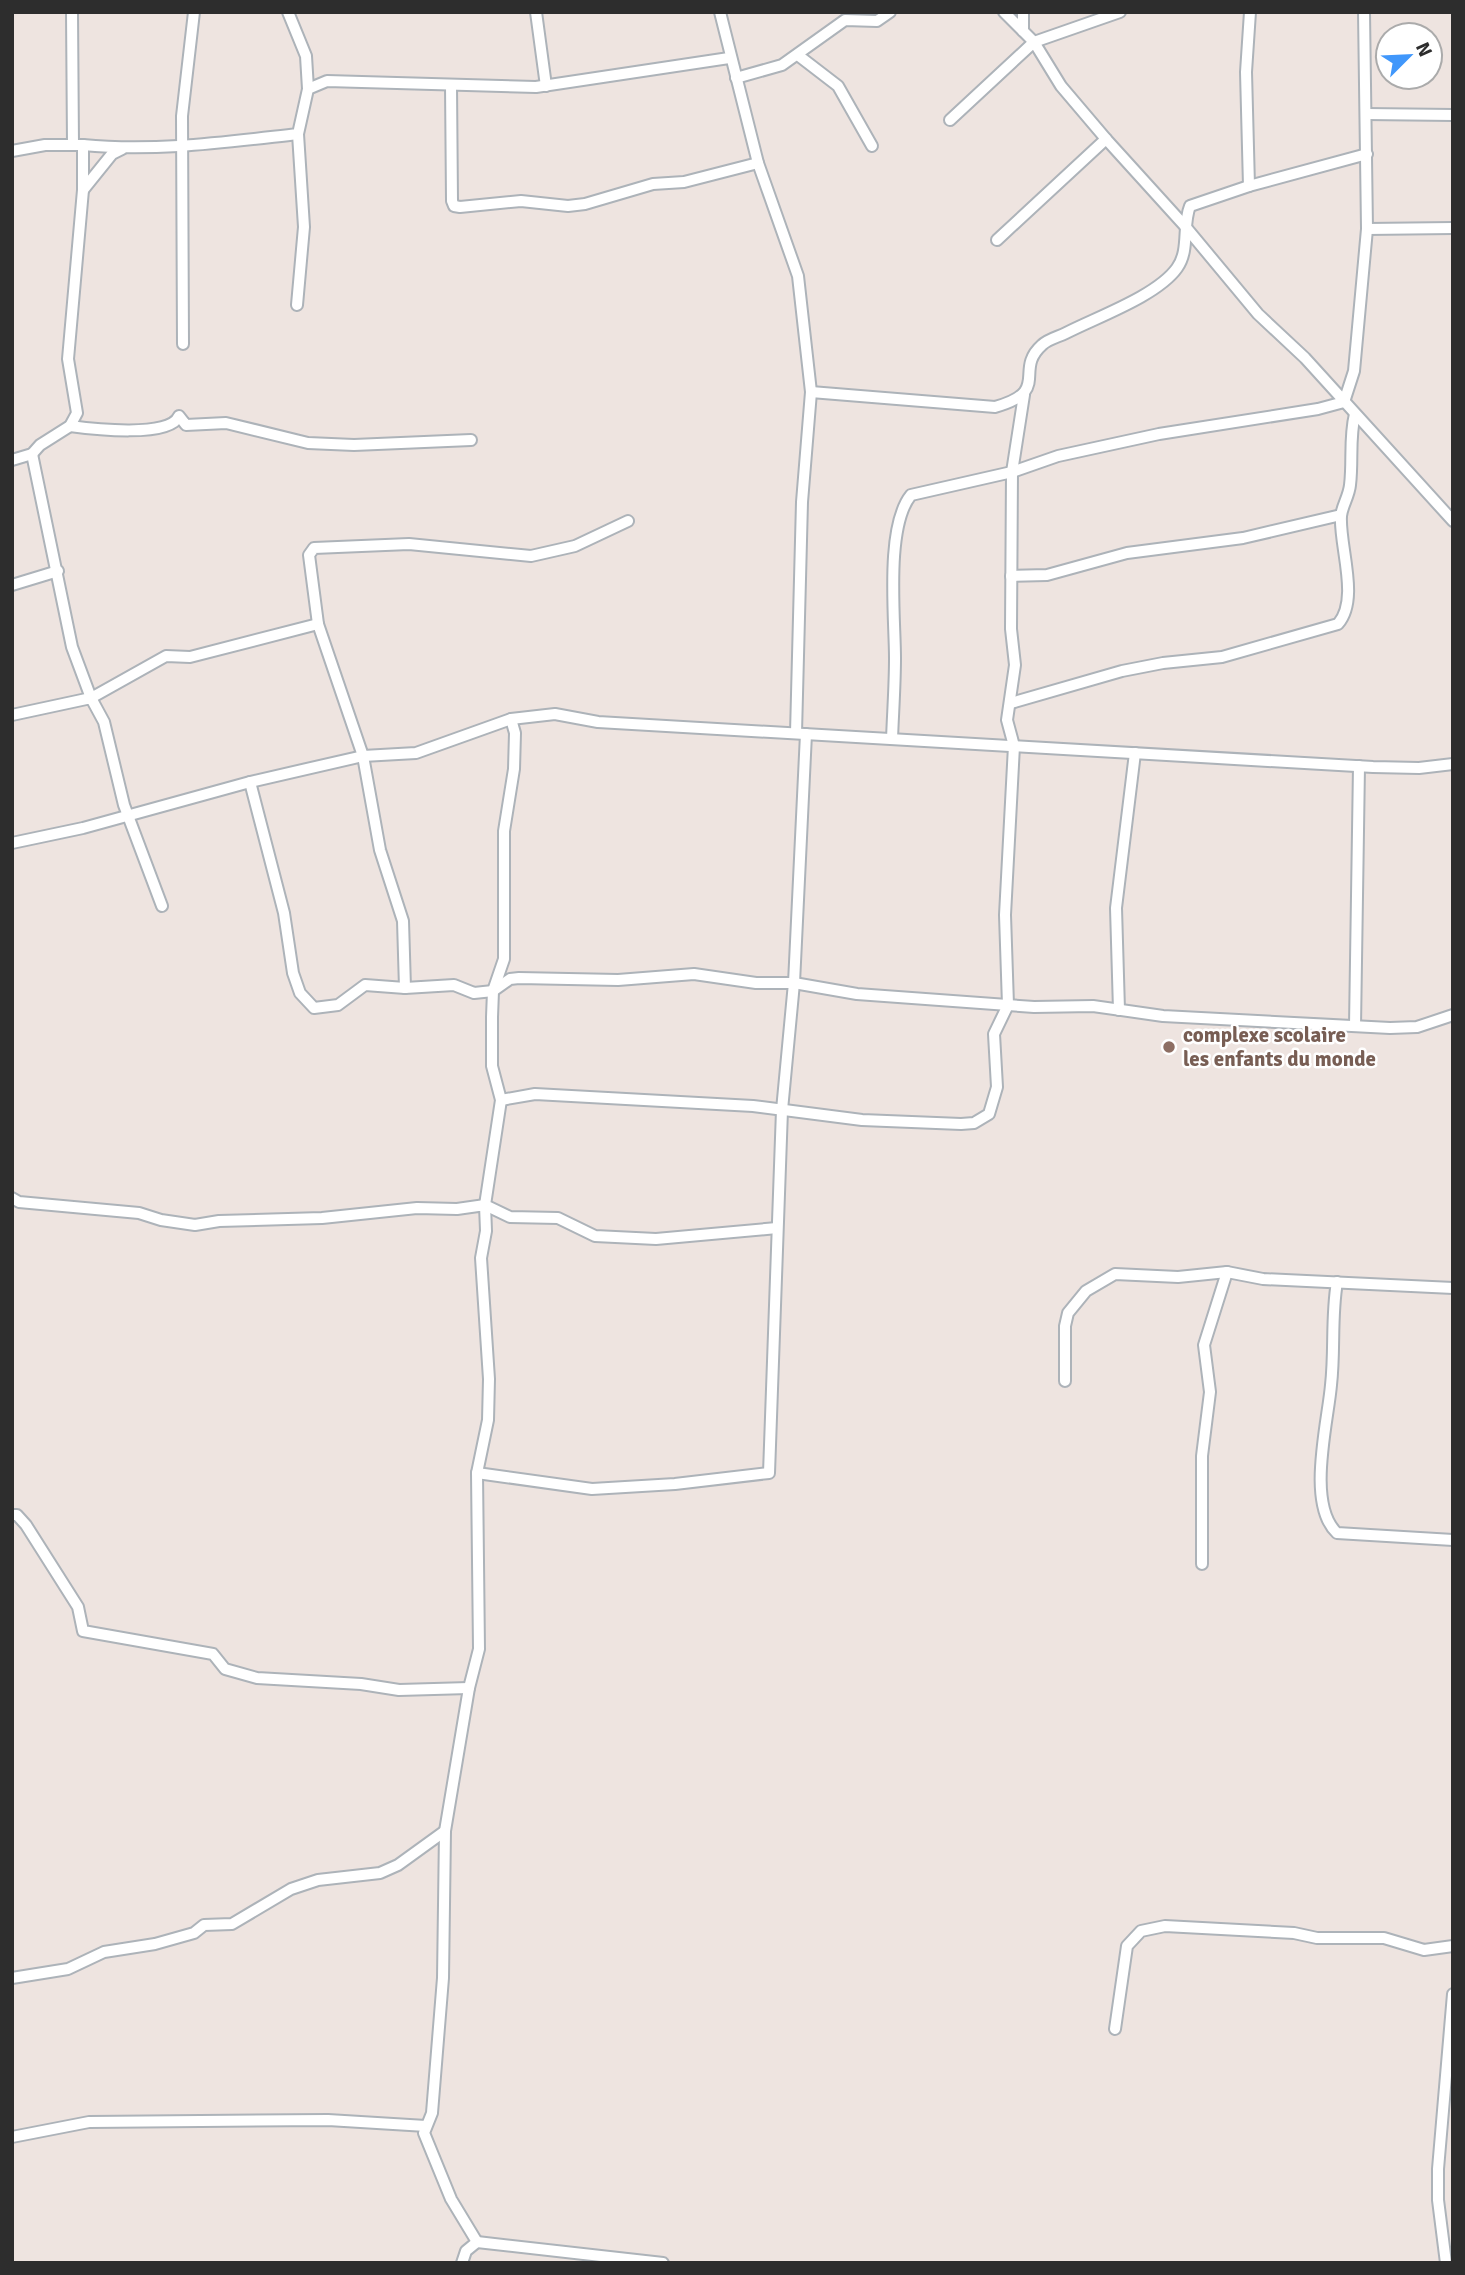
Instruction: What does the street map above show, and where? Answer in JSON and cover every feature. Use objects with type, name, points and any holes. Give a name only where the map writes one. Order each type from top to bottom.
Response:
[{"type":"street","points":[[12,460],[32,454],[40,445],[70,426],[76,413],[68,359],[83,190],[78,145],[72,12]]},
{"type":"street","points":[[183,344],[182,116],[194,12]]},
{"type":"street","points":[[288,12],[306,56],[308,89],[298,134],[304,227],[296,304]]},
{"type":"street","points":[[536,12],[546,86]]},
{"type":"street","points":[[477,1473],[592,1489],[675,1484],[769,1472],[782,1110],[794,984],[801,733],[802,502],[811,392],[798,276],[758,163],[729,58],[720,12]]},
{"type":"street","points":[[736,78],[782,65],[845,20],[860,17],[877,21],[890,12]]},
{"type":"street","points":[[1004,12],[1034,42],[1061,86],[1184,225],[1258,314],[1305,358],[1453,521]]},
{"type":"street","points":[[1023,12],[1023,31]]},
{"type":"street","points":[[950,120],[1034,42],[1120,12]]},
{"type":"street","points":[[1249,186],[1246,72],[1250,12]]},
{"type":"street","points":[[1344,402],[1354,371],[1367,229],[1364,12]]},
{"type":"street","points":[[799,55],[838,86],[872,146]]},
{"type":"street","points":[[308,89],[327,81],[546,86],[729,58]]},
{"type":"street","points":[[451,85],[452,201],[460,207],[521,201],[568,206],[585,204],[653,184],[684,182],[758,163]]},
{"type":"street","points":[[1366,114],[1453,115]]},
{"type":"street","points":[[12,151],[45,145],[122,149],[183,147],[298,134]]},
{"type":"street","points":[[997,240],[1106,139]]},
{"type":"street","points":[[83,190],[112,154],[122,149]]},
{"type":"street","points":[[501,1100],[535,1094],[782,1110],[862,1120],[961,1124],[982,1119],[989,1114],[996,1097],[994,1034],[1008,1005],[1005,915],[1014,746],[1007,720],[1012,703],[1015,665],[1011,629],[1012,472],[1024,395],[1029,386],[1030,366],[1043,343],[1166,281],[1184,255],[1184,225],[1190,206],[1197,201],[1367,154]]},
{"type":"street","points":[[1367,229],[1453,228]]},
{"type":"street","points":[[811,392],[995,407],[1024,395]]},
{"type":"street","points":[[892,739],[895,657],[891,613],[895,547],[906,500],[915,493],[1012,472],[1058,456],[1159,434],[1318,409],[1344,402]]},
{"type":"street","points":[[1012,703],[1122,671],[1163,663],[1222,657],[1332,629],[1342,620],[1347,590],[1348,567],[1341,515],[1350,483],[1350,431],[1355,414]]},
{"type":"street","points":[[70,426],[102,431],[168,427],[176,423],[179,416],[186,425],[226,424],[308,443],[354,445],[471,440]]},
{"type":"street","points":[[32,454],[72,648],[91,698],[104,722],[129,815],[162,906]]},
{"type":"street","points":[[1011,576],[1047,575],[1127,553],[1243,538],[1341,515]]},
{"type":"street","points":[[405,988],[403,921],[380,850],[363,756],[318,624],[309,555],[314,548],[409,544],[531,555],[575,547],[628,521]]},
{"type":"street","points":[[12,585],[58,571]]},
{"type":"street","points":[[12,715],[91,698],[166,656],[190,657],[318,624]]},
{"type":"street","points":[[12,843],[83,828],[250,782],[363,756],[416,753],[511,719],[555,714],[598,722],[1359,766],[1419,768],[1453,764]]},
{"type":"street","points":[[477,2242],[451,2199],[426,2144],[426,2126],[432,2113],[443,1978],[445,1831],[469,1688],[479,1649],[477,1473],[488,1420],[489,1378],[481,1258],[486,1231],[485,1205],[501,1100],[492,1066],[493,992],[504,960],[504,831],[514,769],[515,733],[511,719]]},
{"type":"street","points":[[1119,1010],[1116,908],[1135,753]]},
{"type":"street","points":[[1355,1026],[1359,766]]},
{"type":"street","points":[[250,782],[284,913],[293,973],[304,1000],[314,1008],[338,1005],[365,985],[405,988],[454,985],[474,993],[493,992],[510,979],[519,978],[618,980],[694,974],[757,983],[794,984],[857,994],[1008,1005],[1093,1006],[1195,1019],[1417,1027],[1453,1015]]},
{"type":"street","points":[[12,1198],[19,1202],[139,1213],[195,1225],[219,1221],[322,1218],[417,1208],[457,1209],[485,1205],[510,1217],[558,1218],[595,1236],[656,1239],[777,1228]]},
{"type":"street","points":[[1065,1381],[1065,1326],[1068,1313],[1086,1291],[1115,1274],[1127,1272],[1178,1277],[1227,1272],[1263,1279],[1453,1288]]},
{"type":"street","points":[[1202,1564],[1202,1456],[1210,1392],[1204,1345],[1227,1272]]},
{"type":"street","points":[[1337,1282],[1332,1310],[1331,1386],[1320,1479],[1331,1526],[1337,1532],[1453,1539]]},
{"type":"street","points":[[12,1514],[17,1515],[26,1525],[78,1606],[83,1631],[213,1654],[225,1669],[257,1678],[361,1684],[399,1690],[469,1688]]},
{"type":"street","points":[[12,1978],[68,1969],[104,1951],[155,1944],[194,1933],[204,1925],[232,1924],[291,1889],[318,1880],[380,1873],[445,1831]]},
{"type":"street","points":[[1115,2029],[1127,1946],[1133,1936],[1155,1927],[1294,1933],[1317,1938],[1384,1938],[1424,1950],[1453,1946]]},
{"type":"street","points":[[1446,2263],[1438,2200],[1448,2123],[1453,1994]]},
{"type":"street","points":[[12,2137],[89,2122],[142,2120],[328,2120],[426,2126]]},
{"type":"street","points":[[462,2263],[466,2251],[477,2242],[663,2263]]},
{"type":"place","name":"complexe scolaire les enfants du monde","points":[[1169,1047]]}]
